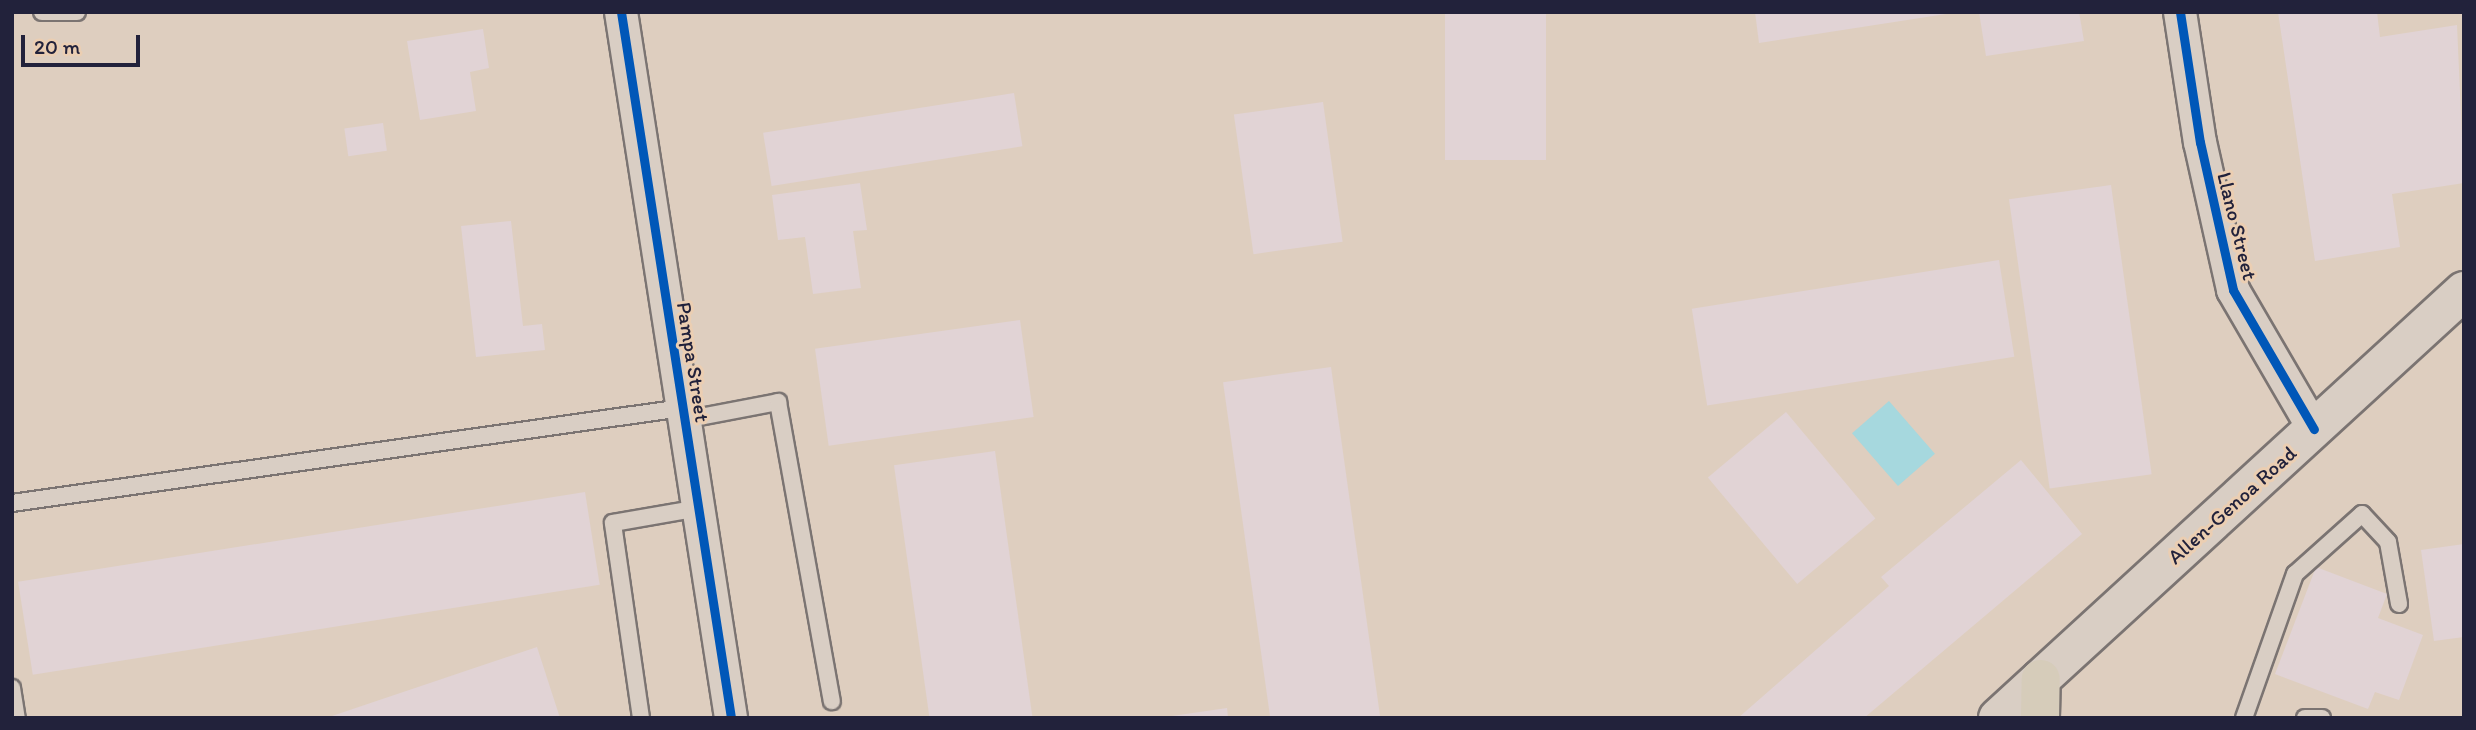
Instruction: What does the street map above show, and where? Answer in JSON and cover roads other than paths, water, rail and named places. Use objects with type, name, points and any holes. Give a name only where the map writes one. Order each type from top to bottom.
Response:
[{"type":"main road","name":"Allen-Genoa Road","points":[[1998,718],[2464,290]]},
{"type":"main road","points":[[2040,679],[2040,718]]},
{"type":"street","name":"Pampa Street","points":[[621,12],[731,718]]},
{"type":"street","name":"Llano Street","points":[[2180,12],[2233,290],[2314,429]]},
{"type":"lane","points":[[42,12],[77,12]]},
{"type":"lane","points":[[12,503],[778,402],[832,701]]},
{"type":"lane","points":[[640,718],[613,523],[698,508]]},
{"type":"lane","points":[[2244,718],[2295,573],[2362,514],[2388,542],[2399,604]]},
{"type":"lane","points":[[12,688],[17,718]]},
{"type":"lane","points":[[2305,718],[2322,718]]},
{"type":"water","points":[[1889,401],[1935,454],[1898,486],[1852,433]]}]
